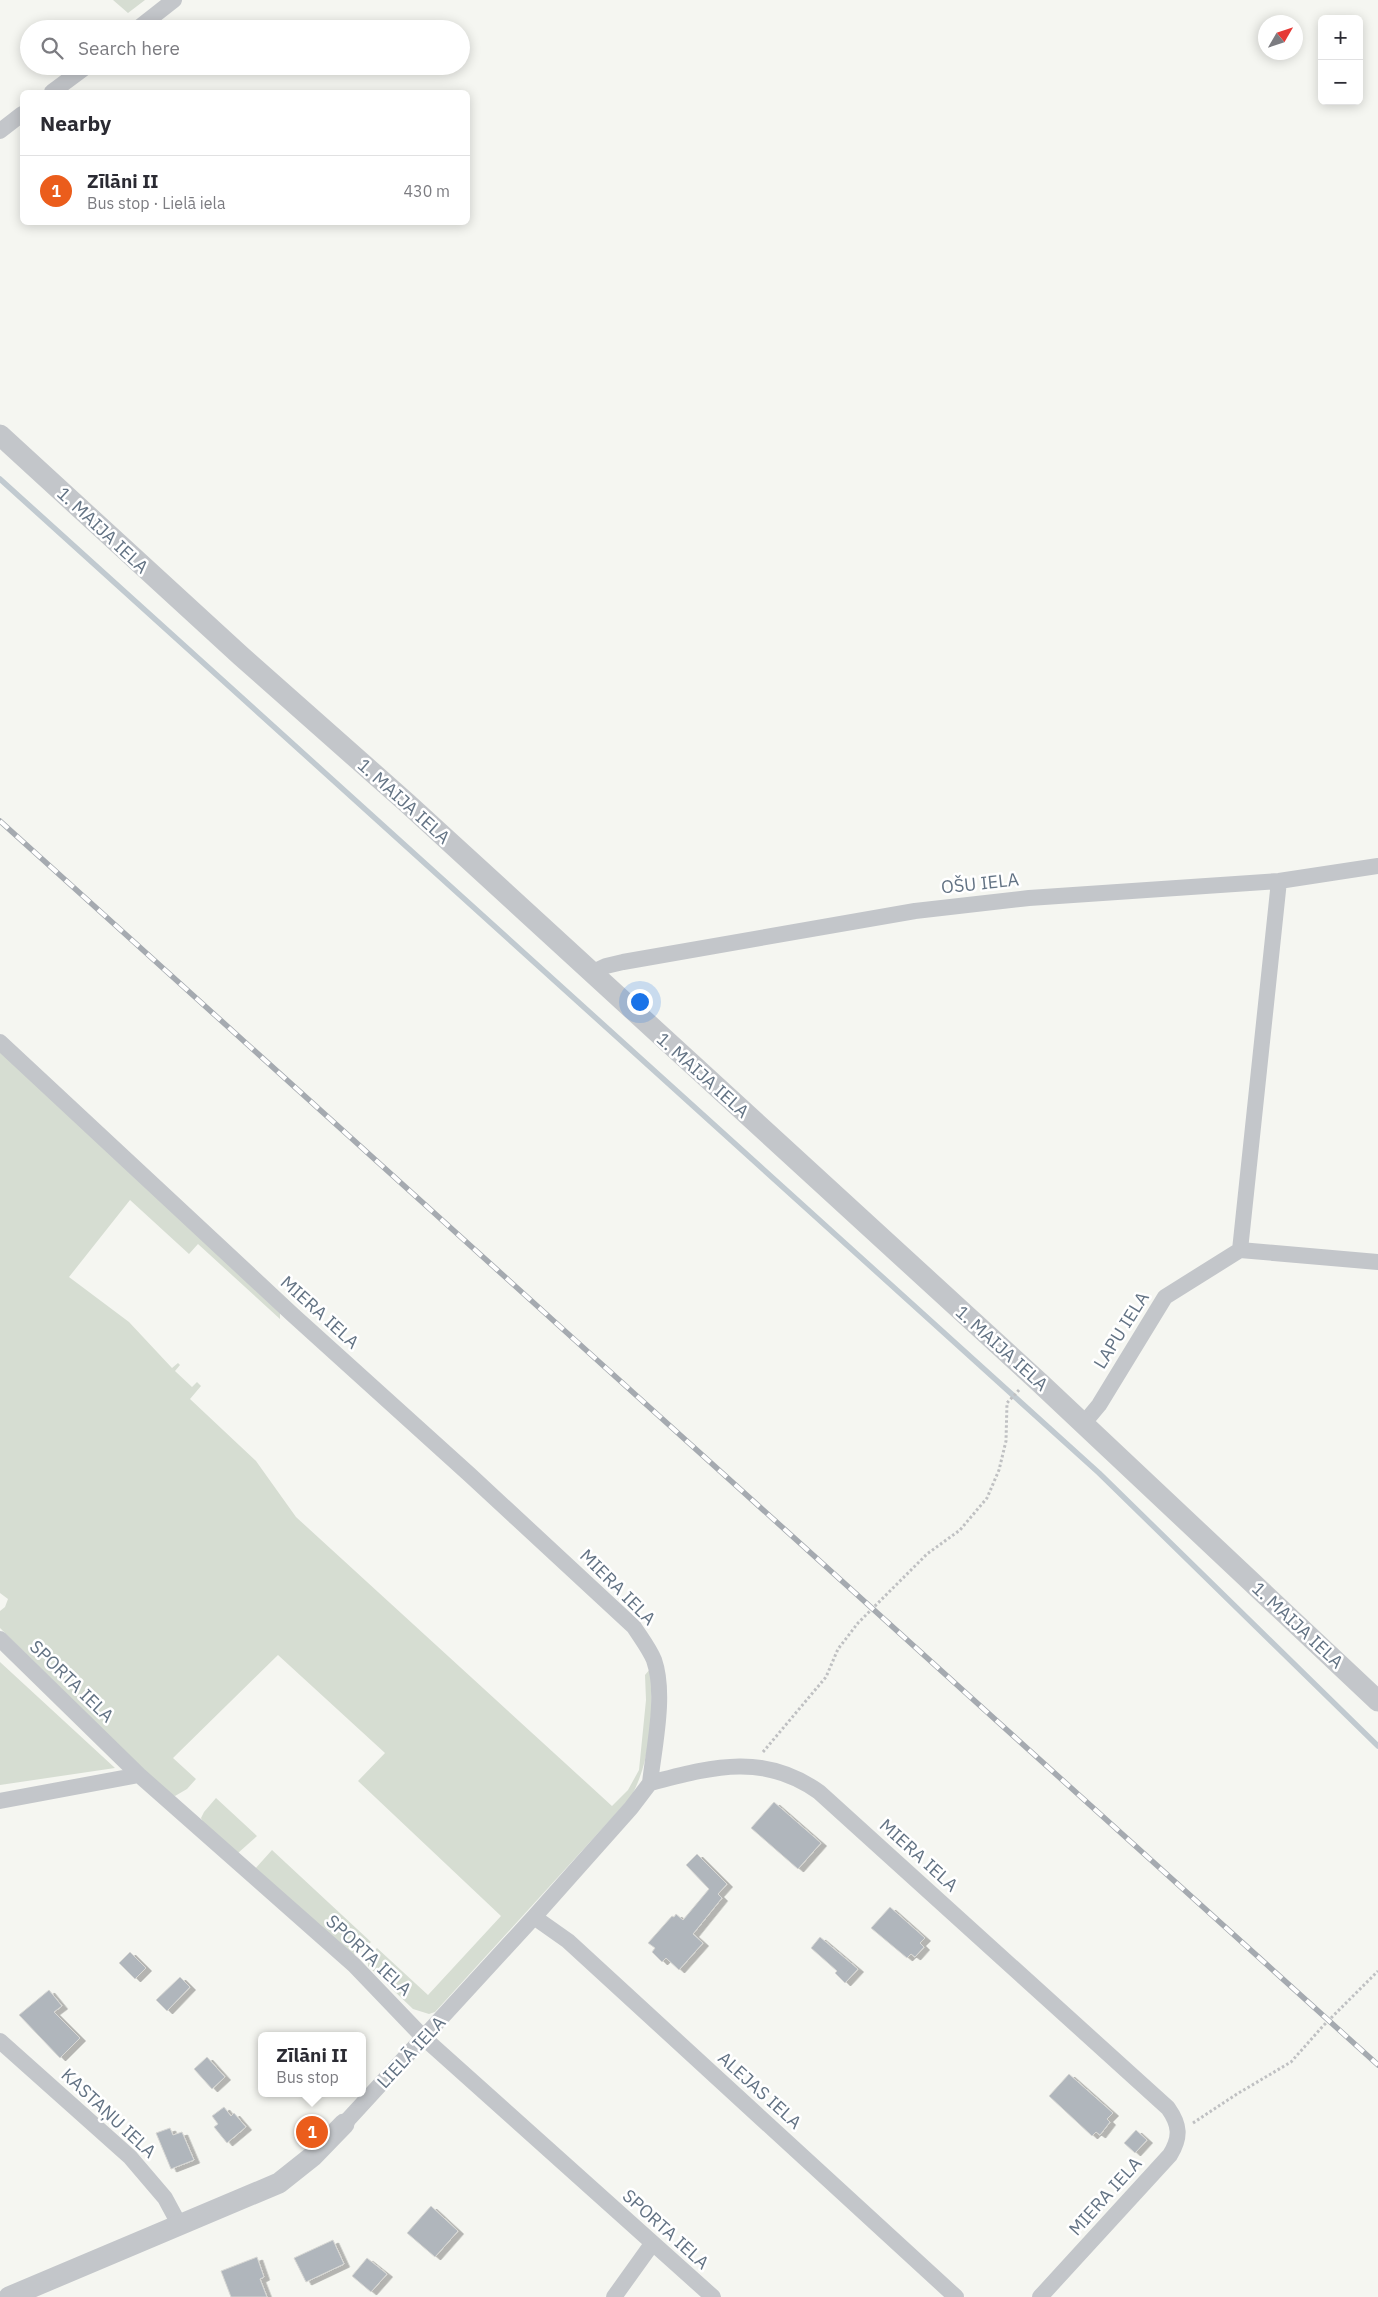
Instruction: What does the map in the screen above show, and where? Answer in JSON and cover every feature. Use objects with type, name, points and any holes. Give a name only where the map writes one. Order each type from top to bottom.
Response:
[{"type":"street","points":[[148,20],[174,0]]},
{"type":"street","points":[[55,90],[75,75]]},
{"type":"street","points":[[0,132],[20,116]]},
{"type":"street","name":"1. MAIJA IELA","points":[[0,435],[241,656],[407,803],[1084,1423],[1378,1700]]},
{"type":"street","name":"OŠU IELA","points":[[590,972],[623,962],[915,911],[1028,898],[1279,881],[1378,866]]},
{"type":"street","points":[[1279,881],[1240,1250],[1378,1262]]},
{"type":"street","name":"MIERA IELA","points":[[0,1042],[285,1309],[470,1474],[634,1627],[654,1660],[658,1677],[658,1706],[650,1783],[701,1770],[742,1765],[764,1767],[785,1772],[802,1780],[819,1792],[1155,2094],[1171,2113],[1178,2127],[1176,2146],[1170,2155],[1040,2297]]},
{"type":"street","name":"LAPU IELA","points":[[1084,1423],[1099,1405],[1165,1297],[1240,1250]]},
{"type":"street","name":"SPORTA IELA","points":[[0,1639],[139,1775],[354,1966],[424,2038],[652,2244],[714,2297]]},
{"type":"street","points":[[0,1802],[139,1775]]},
{"type":"street","name":"LIELĀ IELA","points":[[10,2297],[279,2183],[314,2156],[534,1917],[650,1783]]},
{"type":"street","name":"ALEJAS IELA","points":[[534,1917],[576,1948],[956,2297]]},
{"type":"street","name":"KASTAŅU IELA","points":[[0,2041],[130,2157],[165,2198],[179,2224]]},
{"type":"street","points":[[614,2297],[652,2244]]},
{"type":"path","points":[[742,1765],[761,1754],[793,1719],[826,1677],[838,1649],[858,1622],[927,1554],[960,1530],[987,1498],[999,1470],[1006,1441],[1007,1403],[1021,1389]]},
{"type":"path","points":[[1178,2127],[1201,2120],[1237,2094],[1291,2062],[1378,1971]]},
{"type":"shaded area","points":[[113,0],[145,0],[128,13]]},
{"type":"shaded area","points":[[0,1051],[280,1312],[280,1319],[198,1244],[189,1254],[130,1200],[69,1277],[129,1322],[172,1368],[178,1363],[180,1365],[175,1371],[192,1387],[197,1382],[201,1386],[190,1399],[256,1461],[296,1517],[612,1806],[628,1790],[639,1770],[646,1700],[645,1675],[650,1669],[650,1735],[643,1767],[631,1797],[435,2012],[429,2014],[413,2009],[368,1966],[368,1957],[377,1948],[428,1995],[501,1916],[358,1781],[385,1753],[278,1655],[173,1758],[196,1779],[187,1789],[175,1796],[167,1793],[0,1628],[0,1611],[5,1607],[8,1599],[0,1593]]},
{"type":"shaded area","points":[[0,1662],[115,1768],[0,1785]]},
{"type":"shaded area","points":[[216,1798],[257,1836],[238,1853],[204,1824],[201,1818]]},
{"type":"shaded area","points":[[272,1850],[371,1942],[356,1955],[348,1953],[254,1870]]},
{"type":"building","points":[[774,1802],[821,1843],[798,1869],[751,1828]]},
{"type":"building","points":[[697,1854],[727,1884],[718,1894],[722,1898],[693,1934],[703,1943],[679,1970],[666,1958],[662,1962],[652,1952],[655,1948],[648,1943],[672,1916],[674,1917],[676,1914],[683,1920],[709,1889],[686,1865]]},
{"type":"building","points":[[890,1907],[925,1938],[920,1943],[924,1947],[915,1957],[911,1954],[907,1958],[871,1928]]},
{"type":"building","points":[[820,1937],[858,1969],[845,1983],[835,1973],[837,1971],[811,1948]]},
{"type":"building","points":[[130,1952],[146,1968],[135,1979],[119,1963]]},
{"type":"building","points":[[180,1977],[190,1987],[167,2011],[156,2000]]},
{"type":"building","points":[[49,1990],[62,2006],[54,2012],[80,2038],[60,2058],[19,2015]]},
{"type":"building","points":[[207,2057],[225,2077],[212,2089],[194,2069]]},
{"type":"building","points":[[1069,2074],[1113,2113],[1107,2119],[1110,2122],[1100,2135],[1096,2132],[1092,2136],[1049,2096]]},
{"type":"building","points":[[224,2107],[231,2116],[234,2113],[246,2127],[227,2143],[214,2127],[218,2124],[212,2116]]},
{"type":"building","points":[[170,2128],[173,2135],[182,2132],[194,2160],[171,2169],[156,2133]]},
{"type":"building","points":[[1136,2130],[1147,2140],[1135,2153],[1124,2143]]},
{"type":"building","points":[[431,2206],[458,2231],[435,2257],[407,2233]]},
{"type":"building","points":[[333,2240],[344,2264],[306,2282],[294,2258]]},
{"type":"building","points":[[257,2257],[264,2277],[260,2279],[267,2297],[231,2297],[221,2271]]},
{"type":"building","points":[[367,2258],[387,2274],[371,2292],[352,2276]]},
{"type":"waterway","points":[[0,479],[1099,1473],[1378,1746]]},
{"type":"railway","points":[[0,821],[1378,2065]]},
{"type":"place","name":"Zīlāni II","points":[[312,2132]]}]
